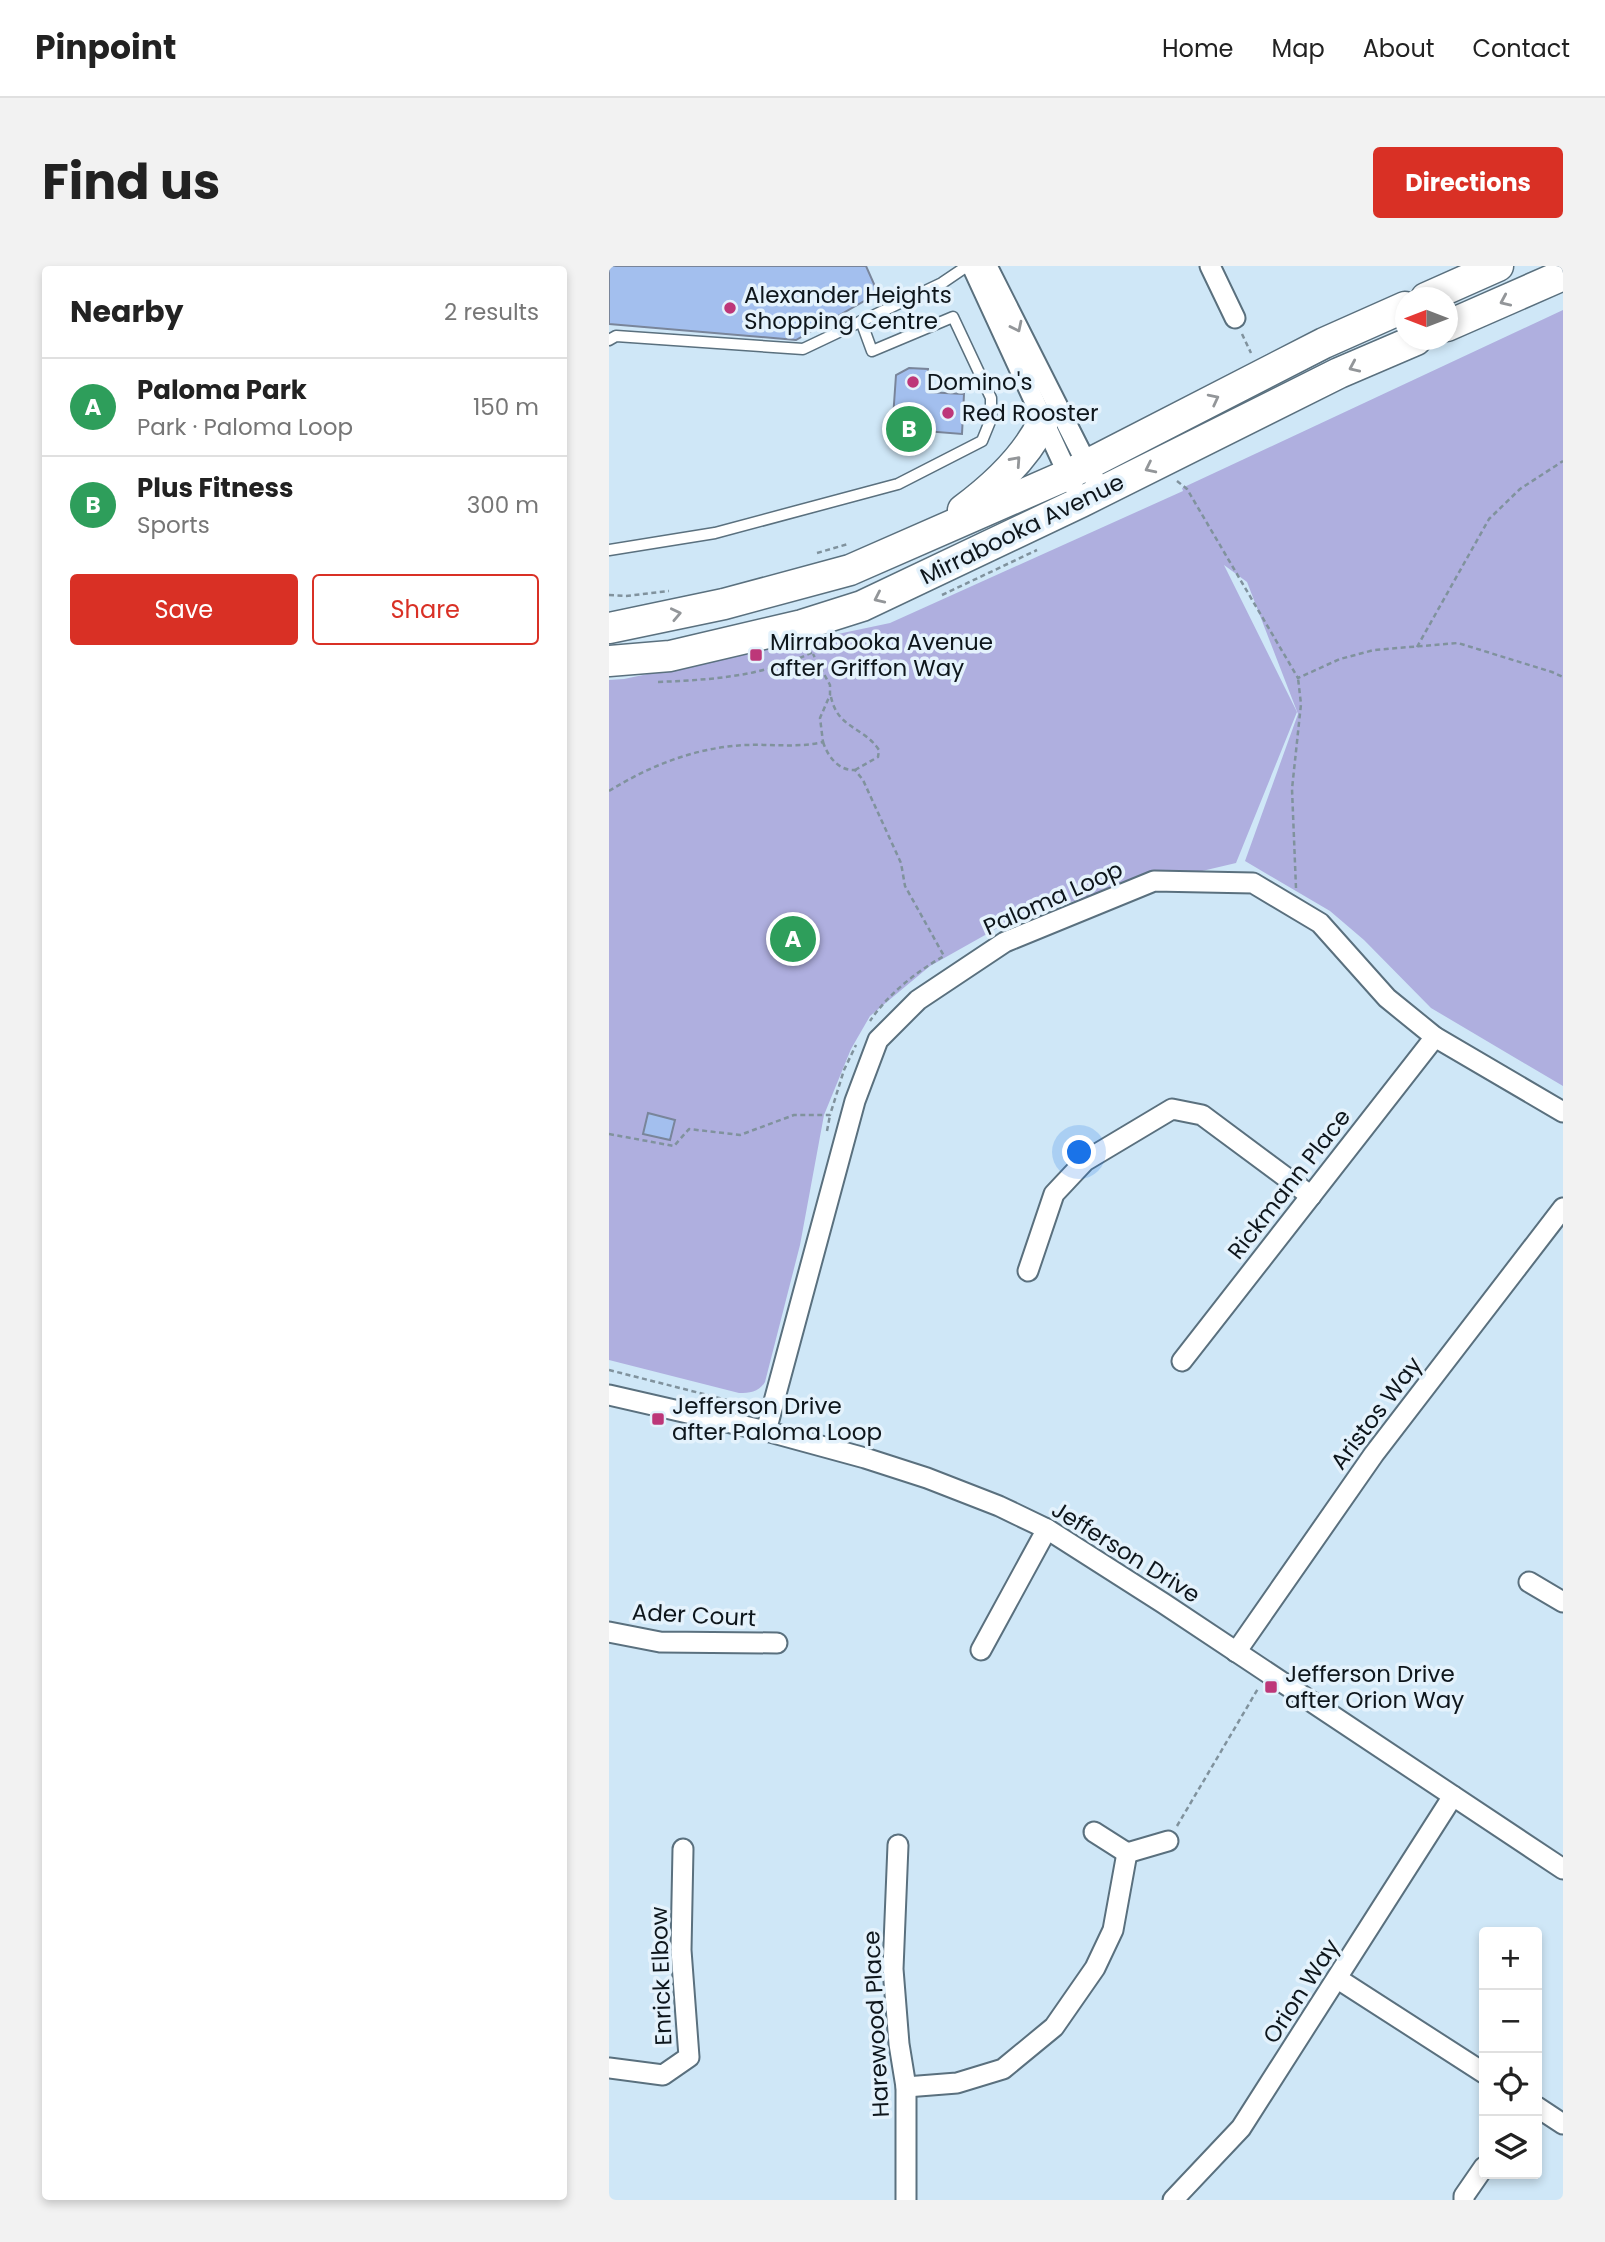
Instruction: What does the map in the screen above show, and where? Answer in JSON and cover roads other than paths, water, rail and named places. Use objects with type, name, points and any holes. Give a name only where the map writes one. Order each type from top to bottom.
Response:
[{"type":"main road","points":[[1451,287],[1498,266]]},
{"type":"main road","points":[[1458,321],[1563,275]]},
{"type":"main road","name":"Mirrabooka Avenue","points":[[609,628],[724,604],[850,570],[1077,469],[1324,342],[1395,311]]},
{"type":"main road","name":"Mirrabooka Avenue","points":[[609,661],[670,656],[802,625],[862,606],[1091,497],[1339,373],[1395,349]]},
{"type":"main road","points":[[927,537],[989,489],[1035,439],[1043,422]]},
{"type":"street","points":[[969,266],[1043,422],[1077,469]]},
{"type":"street","points":[[987,266],[1091,497]]},
{"type":"street","points":[[1210,266],[1235,318]]},
{"type":"street","name":"Paloma Loop","points":[[766,1431],[855,1101],[878,1040],[918,1000],[1005,942],[1154,881],[1253,883],[1320,923],[1387,998],[1435,1037],[1563,1112]]},
{"type":"street","name":"Rickmann Place","points":[[1182,1361],[1435,1037]]},
{"type":"street","points":[[1028,1271],[1054,1194],[1085,1161],[1172,1109],[1202,1115],[1311,1196]]},
{"type":"street","name":"Aristos Way","points":[[1236,1652],[1374,1454],[1563,1208]]},
{"type":"street","name":"Jefferson Drive","points":[[609,1395],[766,1431],[865,1458],[999,1506],[1047,1529],[1563,1869]]},
{"type":"street","points":[[981,1650],[1047,1529]]},
{"type":"street","points":[[1529,1582],[1563,1602]]},
{"type":"street","name":"Ader Court","points":[[609,1632],[660,1642],[777,1643]]},
{"type":"street","name":"Orion Way","points":[[1183,2196],[1241,2128],[1454,1796]]},
{"type":"street","points":[[1094,1832],[1127,1853],[1168,1841]]},
{"type":"street","name":"Harewood Place","points":[[898,1845],[893,1969],[899,2044],[906,2087],[906,2200]]},
{"type":"street","name":"Enrick Elbow","points":[[609,2068],[663,2075],[689,2057],[681,1950],[683,1849]]},
{"type":"street","points":[[906,2087],[957,2083],[1003,2069],[1054,2027],[1095,1968],[1113,1930],[1127,1853]]},
{"type":"street","points":[[1338,1979],[1479,2070]]},
{"type":"street","points":[[1542,2110],[1563,2124]]},
{"type":"street","points":[[1464,2200],[1479,2174]]},
{"type":"lane","points":[[609,340],[617,336],[803,349],[942,283],[969,266]]},
{"type":"lane","points":[[609,550],[715,533],[898,484],[982,441],[991,419],[991,398],[953,317],[872,351],[861,321]]},
{"type":"place","name":"Alexander Heights Shopping Centre","points":[[730,308]]},
{"type":"place","name":"Domino's","points":[[913,382]]},
{"type":"place","name":"Red Rooster","points":[[948,413]]},
{"type":"place","name":"Plus Fitness","points":[[909,429]]},
{"type":"place","name":"Mirrabooka Avenue after Griffon Way","points":[[756,655]]},
{"type":"place","name":"Paloma Park","points":[[793,939]]},
{"type":"place","name":"Jefferson Drive after Paloma Loop","points":[[658,1419]]},
{"type":"place","name":"Jefferson Drive after Orion Way","points":[[1271,1687]]}]
